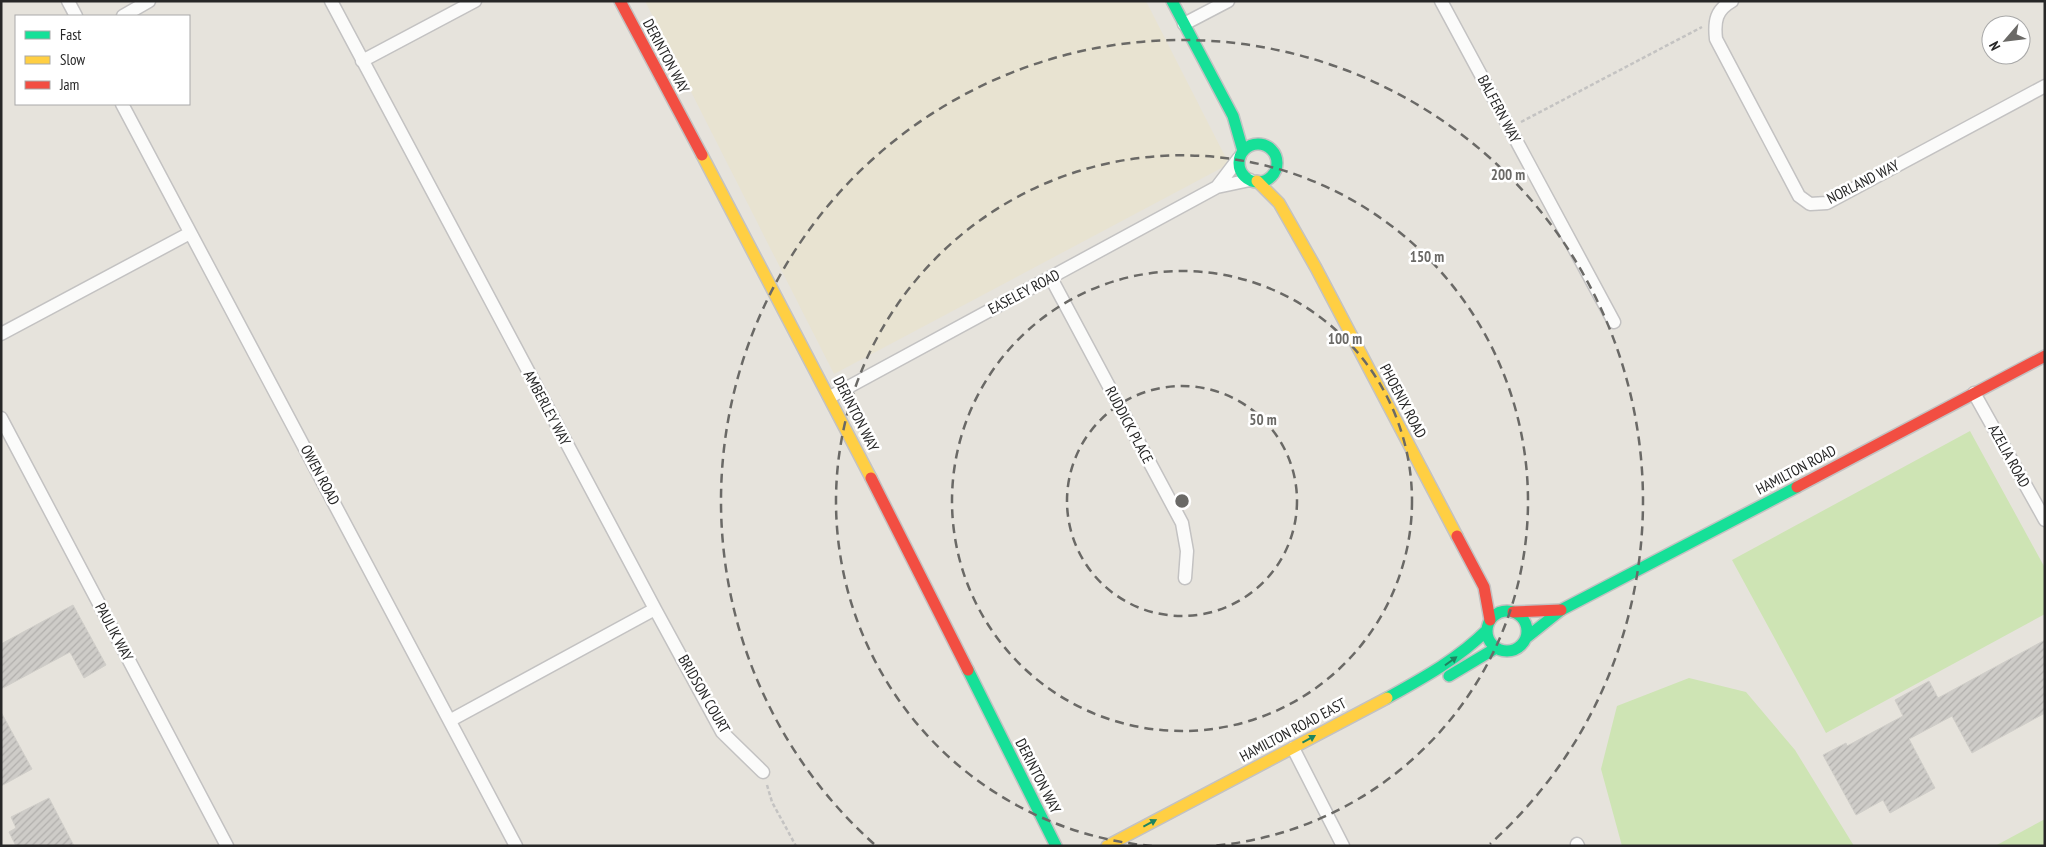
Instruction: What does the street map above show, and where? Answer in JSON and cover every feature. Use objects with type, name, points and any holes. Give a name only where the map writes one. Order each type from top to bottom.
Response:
[{"type":"street","points":[[68,1],[75,15]]},
{"type":"street","points":[[125,15],[149,1]]},
{"type":"street","name":"AMBERLEY WAY","points":[[331,1],[655,609]]},
{"type":"street","points":[[362,61],[475,1]]},
{"type":"street","name":"DERINTON WAY","points":[[620,1],[830,397],[1056,846]]},
{"type":"street","points":[[1172,1],[1232,116],[1241,155],[1242,173],[1253,180],[1266,180],[1276,168],[1274,154],[1269,148],[1260,145],[1248,146],[1241,155]]},
{"type":"street","points":[[1184,24],[1228,1]]},
{"type":"street","name":"BALFERN WAY","points":[[1441,1],[1614,322]]},
{"type":"street","points":[[1714,21],[1722,6],[1732,1]]},
{"type":"street","name":"NORLAND WAY","points":[[1714,21],[1716,39],[1799,196],[1810,204],[1827,203],[2045,86]]},
{"type":"street","name":"OWEN ROAD","points":[[123,105],[451,720],[516,846]]},
{"type":"street","points":[[1232,116],[1260,145]]},
{"type":"street","name":"EASELEY ROAD","points":[[1216,186],[1241,155]]},
{"type":"street","name":"PHOENIX ROAD","points":[[1276,168],[1279,203]]},
{"type":"street","name":"EASELEY ROAD","points":[[830,397],[1051,278],[1216,186],[1253,180]]},
{"type":"street","name":"PHOENIX ROAD","points":[[1253,180],[1279,203],[1484,587],[1511,612]]},
{"type":"street","points":[[1,334],[190,233]]},
{"type":"street","name":"RUDDICK PLACE","points":[[1051,278],[1182,523],[1187,551],[1185,578]]},
{"type":"street","name":"HAMILTON ROAD","points":[[1526,638],[1561,610],[1588,598],[2045,356]]},
{"type":"street","name":"AZELIA ROAD","points":[[1974,393],[2045,520]]},
{"type":"street","name":"PAULIK WAY","points":[[1,418],[227,846]]},
{"type":"street","name":"PHOENIX ROAD","points":[[1484,587],[1488,625]]},
{"type":"street","points":[[451,720],[655,609]]},
{"type":"street","name":"BRIDSON COURT","points":[[655,609],[722,732],[763,772]]},
{"type":"street","name":"HAMILTON ROAD","points":[[1511,612],[1561,610]]},
{"type":"street","points":[[1511,612],[1519,615],[1526,626],[1526,638],[1523,644],[1508,652],[1496,648],[1489,640],[1488,625],[1498,614],[1511,612]]},
{"type":"street","name":"HAMILTON ROAD EAST","points":[[1131,846],[1424,678],[1467,650],[1488,625]]},
{"type":"street","name":"HAMILTON ROAD EAST","points":[[1107,846],[1442,680],[1496,648]]},
{"type":"street","points":[[1295,753],[1343,846]]},
{"type":"path","points":[[1509,129],[1714,21]]},
{"type":"path","points":[[763,772],[772,802],[796,846]]},
{"type":"shaded area","points":[[645,1],[1146,1],[1229,164],[834,374]]},
{"type":"green space","points":[[1970,431],[2045,568],[2045,614],[1826,733],[1732,560]]},
{"type":"green space","points":[[1689,678],[1746,692],[1795,750],[1854,846],[1622,846],[1601,769],[1617,706]]},
{"type":"green space","points":[[2045,819],[2045,846],[1995,846]]},
{"type":"building","points":[[73,605],[106,665],[84,678],[70,652],[1,689],[1,644]]},
{"type":"building","points":[[2045,640],[2045,713],[1972,753],[1952,716],[1909,739],[1935,788],[1890,813],[1883,800],[1856,815],[1823,755],[1846,743],[1847,746],[1903,716],[1895,700],[1929,681],[1938,698]]},
{"type":"building","points":[[1,712],[32,769],[1,786]]},
{"type":"building","points":[[49,798],[74,846],[16,846],[9,832],[16,828],[11,817]]},
{"type":"traffic: fast","points":[[1172,1],[1233,116],[1243,151]]},
{"type":"traffic: fast","points":[[1258,144],[1271,150],[1277,163],[1271,176],[1258,182],[1245,176],[1239,163],[1245,150],[1258,144]]},
{"type":"traffic: fast","points":[[1526,638],[1561,610],[1797,487]]},
{"type":"traffic: fast","points":[[1503,611],[1511,611],[1518,614],[1524,620],[1527,631],[1524,642],[1518,648],[1511,651],[1503,651],[1496,648],[1490,642],[1487,635],[1487,627],[1490,620],[1496,614],[1503,611]]},
{"type":"traffic: fast","points":[[1387,698],[1452,659],[1487,630]]},
{"type":"traffic: fast","points":[[1449,676],[1496,648]]},
{"type":"traffic: fast","points":[[968,670],[1056,846]]},
{"type":"traffic: slow","points":[[702,155],[871,478]]},
{"type":"traffic: slow","points":[[1257,181],[1279,203],[1316,268],[1457,536]]},
{"type":"traffic: slow","points":[[1107,846],[1387,698]]},
{"type":"traffic: jam","points":[[620,1],[702,155]]},
{"type":"traffic: jam","points":[[1797,487],[2045,356]]},
{"type":"traffic: jam","points":[[871,478],[968,670]]},
{"type":"traffic: jam","points":[[1457,536],[1484,587],[1490,620]]},
{"type":"traffic: jam","points":[[1513,612],[1561,610]]}]
